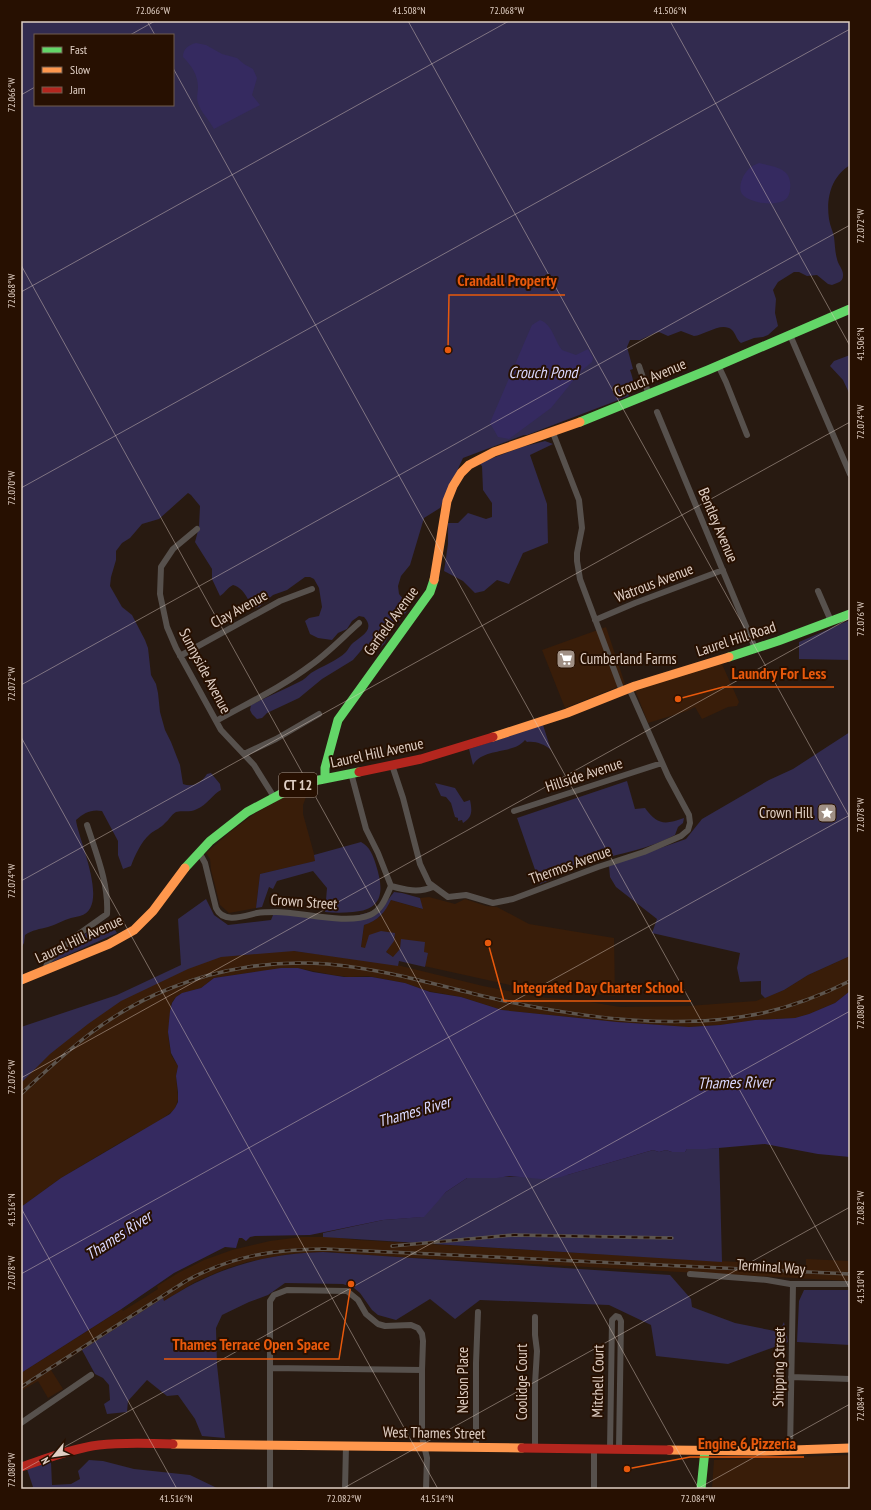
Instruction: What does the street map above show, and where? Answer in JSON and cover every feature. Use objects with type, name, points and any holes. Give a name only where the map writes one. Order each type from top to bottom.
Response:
[{"type":"main road","name":"Crouch Avenue","points":[[462,472],[473,462],[492,454],[553,433],[649,395],[850,309]]},
{"type":"main road","name":"Garfield Avenue","points":[[325,778],[325,768],[338,720],[430,592],[436,575],[441,552],[445,509],[454,485],[462,472]]},
{"type":"main road","name":"Laurel Hill Road","points":[[626,689],[755,648],[850,614]]},
{"type":"main road","name":"Laurel Hill Avenue","points":[[21,980],[109,944],[136,928],[153,910],[178,876],[199,852],[216,836],[240,817],[300,784],[392,766],[432,756],[533,725],[626,689]]},
{"type":"main road","name":"West Thames Street","points":[[21,1467],[74,1450],[97,1445],[142,1442],[270,1446],[705,1450],[850,1448]]},
{"type":"main road","points":[[701,1489],[705,1450]]},
{"type":"street","points":[[790,335],[850,474]]},
{"type":"street","points":[[718,365],[748,435]]},
{"type":"street","points":[[639,366],[649,395]]},
{"type":"street","name":"Bentley Avenue","points":[[657,412],[755,648]]},
{"type":"street","name":"Thermos Avenue","points":[[392,766],[403,798],[412,835],[426,879],[433,887],[448,897],[466,895],[490,902],[502,902],[517,898],[598,867],[644,852],[681,836],[689,828],[690,818],[626,689],[595,620],[582,585],[577,553],[582,528],[579,500],[553,433]]},
{"type":"street","name":"Sunnyside Avenue","points":[[197,529],[173,549],[164,561],[160,570],[160,594],[166,622],[180,656],[216,721],[224,733],[254,765],[274,797]]},
{"type":"street","name":"Watrous Avenue","points":[[595,620],[635,603],[723,570]]},
{"type":"street","name":"Clay Avenue","points":[[180,656],[280,601],[312,589]]},
{"type":"street","points":[[818,591],[831,621]]},
{"type":"street","points":[[216,721],[277,688],[301,672],[323,656],[359,623]]},
{"type":"street","points":[[244,754],[286,734],[319,714]]},
{"type":"street","name":"Hillside Avenue","points":[[514,811],[662,762]]},
{"type":"street","points":[[351,773],[355,794],[366,829],[378,853],[391,886],[416,890],[426,890],[433,887]]},
{"type":"street","points":[[45,970],[48,961],[76,936],[107,914],[102,875],[87,825]]},
{"type":"street","name":"Crown Street","points":[[199,852],[204,860],[216,908],[220,914],[227,918],[262,912],[282,912],[336,918],[362,917],[370,915],[379,908],[391,886]]},
{"type":"street","name":"Terminal Way","points":[[690,1274],[767,1280],[793,1284],[850,1284]]},
{"type":"street","name":"Shipping Street","points":[[790,1450],[793,1284]]},
{"type":"street","points":[[270,1489],[270,1301],[274,1296],[287,1290],[347,1292],[358,1300],[366,1314],[374,1322],[384,1326],[411,1324],[418,1328],[422,1334],[423,1341],[422,1437],[427,1458],[426,1489]]},
{"type":"street","name":"Nelson Place","points":[[476,1448],[476,1362],[478,1312]]},
{"type":"street","name":"Coolidge Court","points":[[535,1317],[535,1338],[537,1351],[534,1384],[535,1448]]},
{"type":"street","name":"Mitchell Court","points":[[617,1317],[621,1321],[614,1449],[612,1320],[613,1318],[617,1317]]},
{"type":"street","points":[[270,1368],[422,1370]]},
{"type":"street","points":[[21,1423],[91,1375]]},
{"type":"street","points":[[791,1377],[850,1379]]},
{"type":"street","points":[[345,1489],[346,1446]]},
{"type":"street","points":[[594,1449],[594,1489]]},
{"type":"shaded area","points":[[21,21],[850,21],[850,165],[834,182],[828,203],[829,219],[834,237],[835,251],[838,263],[843,272],[842,280],[832,285],[828,284],[817,275],[807,276],[799,272],[794,272],[778,282],[773,290],[776,299],[775,313],[778,326],[768,335],[763,337],[754,338],[741,343],[732,330],[723,327],[694,336],[681,331],[668,336],[659,332],[640,340],[630,340],[627,347],[633,369],[630,370],[633,384],[631,393],[628,394],[629,396],[463,458],[440,508],[424,518],[410,565],[401,576],[398,586],[399,594],[405,601],[408,610],[390,632],[385,643],[378,650],[365,646],[353,660],[322,679],[299,698],[267,713],[262,718],[257,719],[250,710],[251,705],[301,681],[311,673],[342,655],[367,630],[368,626],[364,617],[359,616],[352,621],[347,629],[338,633],[332,640],[318,638],[310,634],[305,621],[309,618],[319,616],[322,607],[319,588],[314,579],[310,577],[305,577],[287,590],[273,595],[259,607],[255,608],[241,589],[233,585],[220,596],[212,579],[212,569],[195,542],[199,527],[200,506],[188,493],[159,519],[142,524],[130,538],[122,543],[116,551],[116,560],[110,586],[122,607],[132,615],[148,648],[151,675],[156,684],[160,712],[165,730],[180,765],[183,784],[197,784],[203,780],[207,774],[211,773],[220,784],[221,790],[204,805],[197,809],[191,811],[178,811],[174,813],[162,826],[147,837],[134,857],[131,866],[123,869],[118,855],[118,841],[102,811],[91,811],[76,820],[93,887],[93,900],[89,910],[80,916],[28,933],[25,935],[24,943],[21,948]]},
{"type":"shaded area","points":[[850,355],[850,395],[843,380],[830,366],[834,361]]},
{"type":"shaded area","points":[[545,441],[553,444],[530,455],[547,504],[548,543],[523,553],[509,584],[497,580],[484,591],[475,593],[463,581],[444,571],[448,544],[448,523],[458,523],[468,513],[486,519],[492,517],[492,503],[483,490],[482,466],[479,463],[522,447]]},
{"type":"shaded area","points":[[850,620],[850,660],[799,659],[799,642]]},
{"type":"shaded area","points":[[606,627],[625,684],[565,708],[542,650]]},
{"type":"shaded area","points":[[721,662],[739,702],[737,706],[728,707],[702,719],[695,707],[687,711],[648,723],[635,690]]},
{"type":"shaded area","points":[[543,725],[551,750],[540,743],[527,742],[525,740],[520,745],[513,748],[484,756],[478,759],[473,765],[469,749]]},
{"type":"shaded area","points":[[850,732],[850,956],[808,975],[784,990],[765,998],[761,994],[761,981],[740,982],[737,968],[740,953],[652,933],[657,919],[616,887],[610,877],[609,866],[686,839],[702,819],[769,780],[793,769]]},
{"type":"shaded area","points":[[627,781],[635,809],[645,808],[653,818],[662,822],[672,822],[684,818],[683,823],[678,827],[675,835],[656,844],[587,863],[540,884],[517,818]]},
{"type":"shaded area","points":[[435,783],[455,788],[464,802],[470,800],[471,813],[466,821],[463,823],[462,820],[458,821],[458,818],[455,817],[451,803],[446,797],[441,796]]},
{"type":"shaded area","points":[[304,791],[306,797],[303,805],[303,814],[316,861],[260,874],[256,908],[229,913],[220,905],[211,870],[210,859],[206,853],[254,814],[288,795]]},
{"type":"shaded area","points":[[361,842],[369,849],[379,874],[379,897],[376,903],[371,907],[353,912],[325,912],[327,888],[313,871],[277,881],[273,889],[269,887],[262,907],[256,908],[260,874],[315,861],[314,855]]},
{"type":"shaded area","points":[[394,892],[420,898],[423,909],[391,900],[380,916],[364,925],[361,947],[365,948],[369,935],[381,931],[395,933],[394,941],[386,952],[393,957],[400,949],[401,939],[425,942],[424,952],[428,953],[425,967],[399,961],[398,966],[294,951],[221,957],[188,969],[121,1001],[88,1024],[50,1054],[21,1083],[21,1027],[117,995],[181,965],[178,919],[206,899],[214,915],[228,925],[271,920],[273,915],[283,914],[341,920],[381,909]]},
{"type":"shaded area","points":[[429,897],[455,904],[465,899],[486,906],[497,907],[529,924],[614,938],[615,996],[523,988],[397,960],[385,951],[361,948],[364,925],[381,916],[391,900],[422,909],[420,898]]},
{"type":"shaded area","points":[[109,921],[117,933],[50,963],[90,930]]},
{"type":"shaded area","points":[[222,948],[294,951],[393,964],[483,986],[539,997],[584,1001],[620,1007],[688,1006],[756,1001],[784,990],[808,975],[850,956],[850,991],[835,1003],[795,1018],[756,1020],[720,1025],[689,1027],[617,1022],[502,1010],[461,997],[428,991],[405,983],[368,976],[349,977],[333,975],[298,968],[254,972],[214,978],[201,988],[180,994],[171,1004],[168,1035],[171,1055],[178,1066],[176,1076],[178,1099],[175,1109],[161,1120],[61,1178],[21,1207],[21,1051],[101,1003]]},
{"type":"shaded area","points":[[719,1148],[722,1262],[323,1237],[323,1233],[383,1220],[421,1217],[446,1192],[467,1178],[567,1175],[653,1150],[659,1152],[666,1150],[672,1152],[685,1152],[687,1149]]},
{"type":"shaded area","points":[[301,1237],[333,1237],[358,1240],[806,1266],[806,1259],[850,1261],[850,1281],[361,1255],[331,1252],[289,1254],[247,1262],[225,1269],[195,1282],[164,1301],[163,1299],[51,1370],[63,1389],[48,1398],[38,1381],[21,1391],[21,1373],[122,1309],[123,1311],[158,1289],[157,1286],[178,1273],[204,1260],[232,1250],[270,1241]]},
{"type":"shaded area","points":[[323,1252],[670,1275],[691,1299],[692,1307],[735,1323],[775,1331],[781,1328],[784,1322],[788,1342],[728,1364],[656,1356],[651,1325],[609,1305],[480,1300],[455,1319],[430,1299],[396,1320],[378,1315],[372,1310],[360,1293],[354,1288],[343,1284],[285,1283],[268,1295],[222,1315],[216,1328],[217,1365],[225,1438],[202,1436],[195,1419],[178,1395],[167,1396],[147,1380],[128,1401],[127,1412],[107,1414],[104,1404],[110,1400],[109,1385],[103,1378],[95,1374],[82,1350],[163,1298],[164,1301],[202,1280],[221,1272],[240,1265],[279,1256]]},
{"type":"shaded area","points":[[804,1290],[850,1290],[850,1345],[797,1342],[799,1301]]},
{"type":"shaded area","points":[[850,1455],[850,1489],[712,1489],[714,1460]]},
{"type":"shaded area","points":[[89,1460],[103,1461],[134,1469],[190,1475],[219,1489],[29,1489],[33,1487],[27,1469],[51,1462],[52,1485],[71,1484],[80,1479],[78,1471]]},
{"type":"shaded area","points":[[260,1487],[260,1489],[219,1489]]},
{"type":"water","points":[[196,43],[206,45],[222,54],[237,58],[253,69],[257,78],[252,95],[260,105],[214,129],[199,106],[197,99],[197,78],[183,57],[186,48]]},
{"type":"water","points":[[759,163],[777,167],[789,177],[790,191],[785,200],[779,203],[761,203],[750,200],[742,194],[740,187],[744,176],[748,169]]},
{"type":"water","name":"Crouch Pond","points":[[540,320],[551,329],[562,350],[576,355],[588,349],[593,358],[592,362],[581,371],[551,408],[509,439],[498,437],[490,423],[532,325]]},
{"type":"water","name":"Thames River","points":[[281,968],[298,968],[344,977],[372,977],[405,983],[430,992],[461,997],[502,1010],[617,1022],[689,1027],[720,1025],[755,1020],[795,1018],[835,1003],[850,991],[850,1157],[818,1154],[765,1144],[707,1149],[687,1149],[685,1152],[672,1152],[666,1150],[659,1152],[653,1150],[557,1178],[541,1179],[510,1176],[497,1178],[467,1178],[446,1192],[424,1217],[383,1220],[310,1235],[255,1236],[250,1237],[246,1241],[239,1238],[236,1248],[225,1247],[174,1273],[120,1310],[21,1373],[21,1207],[61,1178],[170,1114],[175,1108],[178,1102],[176,1076],[178,1066],[171,1053],[168,1032],[170,1011],[172,1003],[176,997],[182,993],[201,988],[214,978]]},
{"type":"railway","points":[[21,1094],[73,1047],[109,1020],[128,1008],[190,981],[209,975],[248,967],[288,963],[349,966],[393,974],[500,1000],[565,1012],[598,1017],[664,1022],[698,1021],[763,1013],[807,1000],[850,981]]},
{"type":"railway","points":[[392,1246],[514,1235],[672,1238]]},
{"type":"railway","points":[[21,1387],[186,1281],[203,1272],[237,1260],[289,1250],[325,1249],[850,1274]]},
{"type":"traffic: fast","points":[[580,422],[708,370],[850,309]]},
{"type":"traffic: fast","points":[[325,778],[325,768],[338,720],[430,592],[434,580]]},
{"type":"traffic: fast","points":[[729,657],[778,641],[850,614]]},
{"type":"traffic: fast","points":[[185,868],[210,841],[247,812],[292,788],[319,780],[359,772]]},
{"type":"traffic: fast","points":[[701,1489],[705,1450]]},
{"type":"traffic: slow","points":[[434,580],[447,501],[453,486],[461,473],[469,465],[494,452],[580,422]]},
{"type":"traffic: slow","points":[[493,737],[567,713],[635,686],[729,657]]},
{"type":"traffic: slow","points":[[21,980],[109,944],[134,930],[153,911],[185,868]]},
{"type":"traffic: slow","points":[[173,1444],[522,1448]]},
{"type":"traffic: slow","points":[[669,1450],[765,1451],[850,1448]]},
{"type":"traffic: jam","points":[[359,772],[421,759],[493,737]]},
{"type":"traffic: jam","points":[[21,1467],[89,1446],[126,1443],[173,1444]]},
{"type":"traffic: jam","points":[[522,1448],[669,1450]]},
{"type":"place","name":"Crandall Property","points":[[448,350]]},
{"type":"place","name":"Cumberland Farms","points":[[566,659]]},
{"type":"place","name":"Laundry For Less","points":[[678,699]]},
{"type":"place","name":"Crown Hill","points":[[827,813]]},
{"type":"place","name":"Integrated Day Charter School","points":[[488,943]]},
{"type":"place","name":"Thames Terrace Open Space","points":[[351,1284]]},
{"type":"place","name":"Engine 6 Pizzeria","points":[[627,1469]]}]
